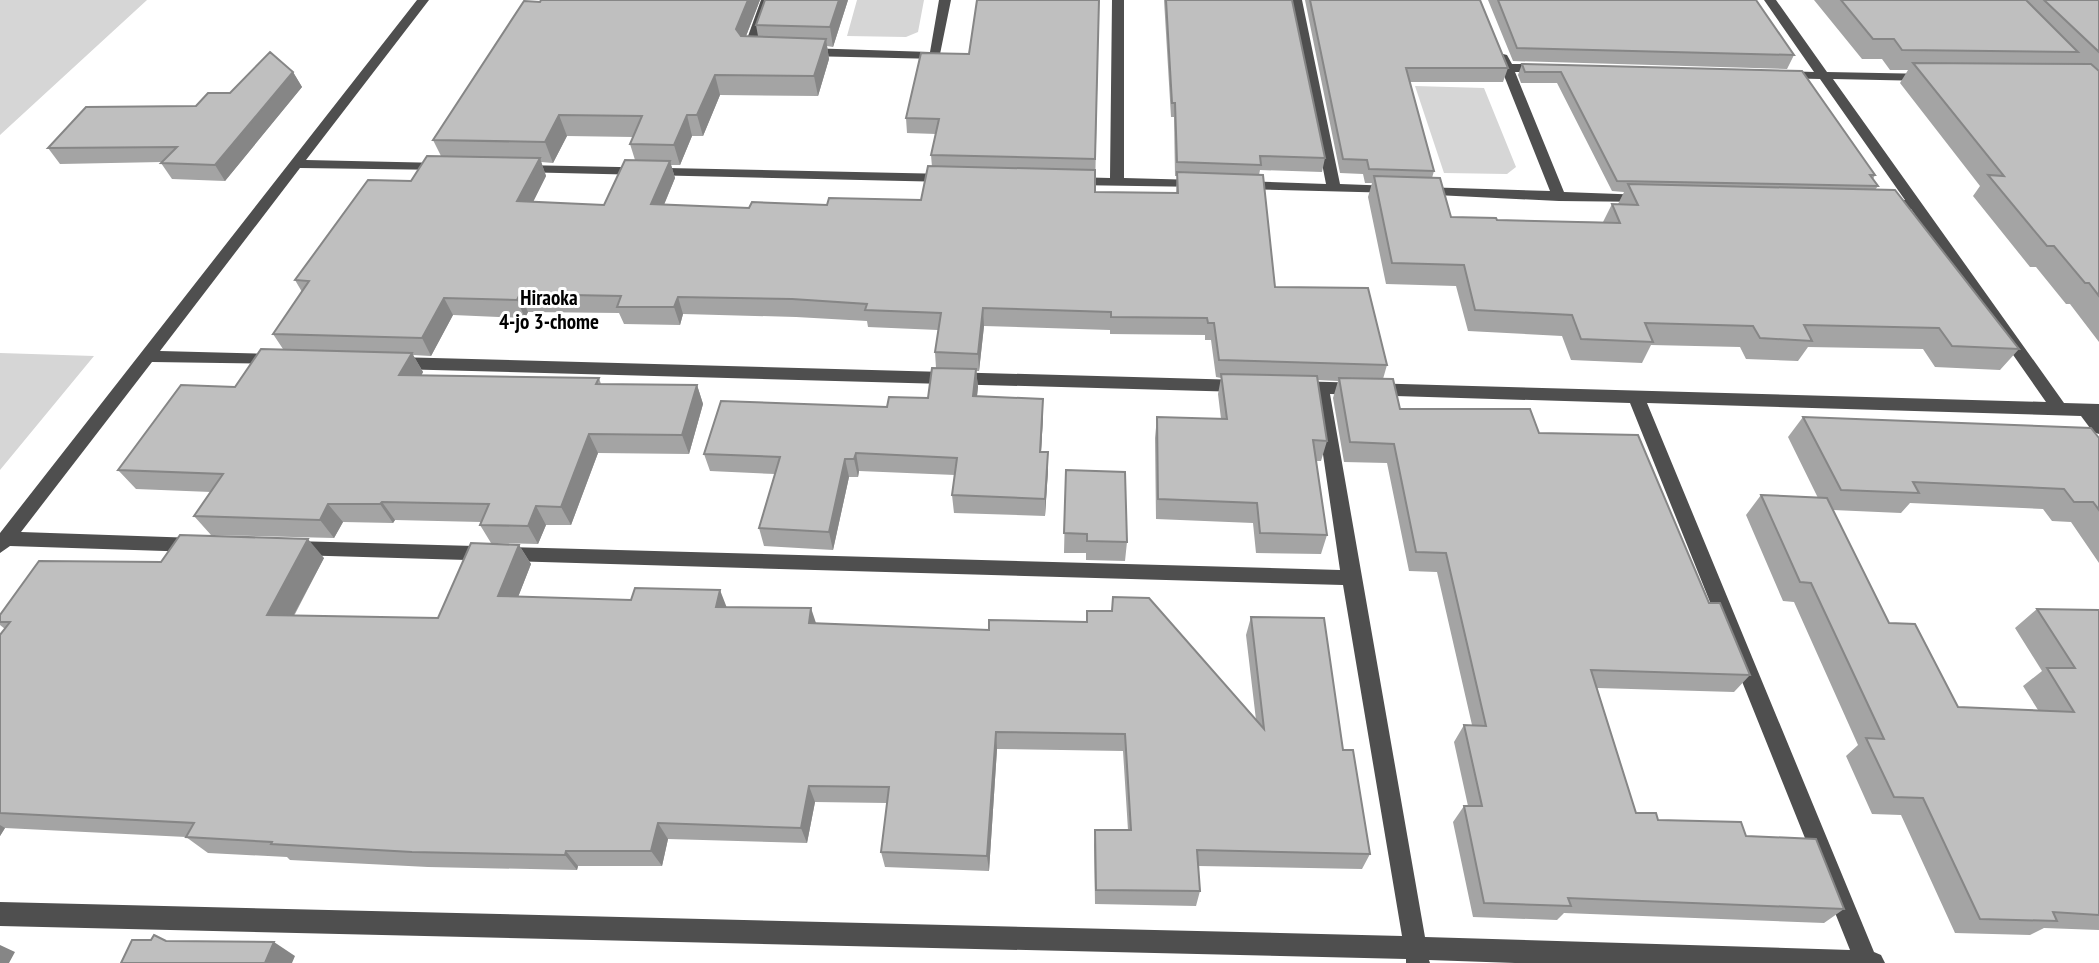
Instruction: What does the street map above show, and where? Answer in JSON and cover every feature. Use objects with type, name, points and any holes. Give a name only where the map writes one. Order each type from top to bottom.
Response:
[{"type":"street","points":[[3,543],[424,0]]},
{"type":"street","points":[[767,0],[749,50],[935,56],[945,0]]},
{"type":"street","points":[[1117,181],[1118,0]]},
{"type":"street","points":[[1296,0],[1334,187]]},
{"type":"street","points":[[1770,0],[2060,410]]},
{"type":"street","points":[[1498,45],[1559,197]]},
{"type":"street","points":[[1507,68],[1562,69]]},
{"type":"street","points":[[1767,74],[1944,77]]},
{"type":"street","points":[[296,164],[463,168]]},
{"type":"street","points":[[505,169],[964,178]]},
{"type":"street","points":[[1061,180],[1655,199]]},
{"type":"street","points":[[1874,204],[1915,205]]},
{"type":"street","points":[[146,356],[300,360]]},
{"type":"street","points":[[384,363],[2093,410],[2099,428]]},
{"type":"street","points":[[1321,388],[1417,956]]},
{"type":"street","points":[[1636,396],[1866,963]]},
{"type":"street","points":[[3,543],[213,545]]},
{"type":"street","points":[[269,547],[1351,578]]},
{"type":"street","points":[[0,914],[1417,956],[1873,963]]},
{"type":"shaded area","points":[[0,0],[147,0],[0,135]]},
{"type":"shaded area","points":[[857,0],[924,0],[918,32],[906,37],[847,36]]},
{"type":"shaded area","points":[[1415,86],[1484,88],[1516,167],[1507,174],[1444,173]]},
{"type":"shaded area","points":[[0,353],[94,356],[0,470]]},
{"type":"building","points":[[748,0],[736,29],[741,36],[826,39],[814,76],[715,75],[697,115],[687,115],[674,145],[630,144],[642,116],[559,115],[545,142],[433,140],[524,1]]},
{"type":"building","points":[[765,0],[839,0],[830,27],[756,25]]},
{"type":"building","points":[[977,0],[1099,0],[1095,159],[931,155],[939,119],[906,118],[921,53],[969,54]]},
{"type":"building","points":[[1166,0],[1292,0],[1325,158],[1260,156],[1261,165],[1177,162]]},
{"type":"building","points":[[1310,0],[1480,0],[1508,68],[1406,68],[1434,171],[1369,169],[1367,160],[1343,159]]},
{"type":"building","points":[[1498,0],[1756,0],[1794,55],[1517,48]]},
{"type":"building","points":[[1841,0],[2026,0],[2078,52],[1902,50],[1894,39],[1873,39]]},
{"type":"building","points":[[2044,0],[2099,0],[2099,52]]},
{"type":"building","points":[[270,52],[293,72],[215,165],[161,163],[177,147],[48,148],[86,107],[196,106],[208,93],[230,93]]},
{"type":"building","points":[[1913,63],[2091,64],[2099,71],[2099,296],[2054,246],[2047,246],[1988,175],[2004,176]]},
{"type":"building","points":[[1522,64],[1802,71],[1875,175],[1870,175],[1878,186],[1617,181],[1561,72],[1525,72]]},
{"type":"building","points":[[427,156],[540,158],[517,201],[604,205],[625,160],[670,161],[651,204],[749,208],[752,202],[827,205],[829,198],[921,200],[928,166],[1095,170],[1095,192],[1178,193],[1177,172],[1263,175],[1275,287],[1368,288],[1387,365],[1219,360],[1214,323],[1208,323],[1207,318],[1111,317],[1111,312],[983,308],[978,354],[935,352],[941,313],[865,310],[867,304],[792,299],[678,297],[674,307],[617,307],[621,296],[520,294],[517,300],[444,298],[422,338],[273,334],[309,281],[295,280],[368,180],[411,181]]},
{"type":"building","points":[[1374,176],[1440,178],[1451,217],[1497,220],[1620,223],[1612,204],[1638,205],[1628,184],[1895,190],[2019,349],[1952,346],[1939,328],[1804,325],[1812,341],[1760,338],[1753,326],[1645,323],[1653,342],[1581,339],[1572,315],[1475,310],[1464,265],[1392,263]]},
{"type":"building","points":[[261,349],[412,353],[399,375],[599,378],[596,384],[697,385],[682,435],[589,434],[561,507],[536,506],[528,526],[480,525],[489,504],[328,504],[320,520],[194,516],[223,474],[118,470],[181,385],[235,387]]},
{"type":"building","points":[[932,368],[976,369],[973,396],[1043,399],[1040,452],[1048,452],[1045,499],[952,495],[957,458],[856,453],[854,459],[845,459],[829,532],[759,528],[780,457],[704,454],[721,401],[887,407],[889,397],[928,398]]},
{"type":"building","points":[[1221,374],[1317,376],[1327,441],[1313,440],[1327,535],[1260,533],[1257,503],[1158,499],[1157,417],[1227,419]]},
{"type":"building","points":[[1339,378],[1393,379],[1400,409],[1530,409],[1539,433],[1638,435],[1709,603],[1720,603],[1750,675],[1591,670],[1636,813],[1656,813],[1658,820],[1741,822],[1746,836],[1816,839],[1844,909],[1568,898],[1571,906],[1484,903],[1464,806],[1482,806],[1464,725],[1486,726],[1446,553],[1416,552],[1394,444],[1350,442]]},
{"type":"building","points":[[1803,417],[2091,428],[2099,438],[2099,510],[2093,502],[2074,502],[2064,489],[1913,482],[1919,493],[1841,490]]},
{"type":"building","points":[[1066,470],[1125,472],[1127,542],[1087,541],[1087,534],[1064,533]]},
{"type":"building","points":[[1761,495],[1827,498],[1889,623],[1915,624],[1958,707],[2074,712],[2047,668],[2075,668],[2037,609],[2099,610],[2099,915],[2053,912],[2057,921],[1980,919],[1923,798],[1894,797],[1866,738],[1884,739],[1811,583],[1800,582]]},
{"type":"building","points":[[180,535],[308,539],[267,615],[438,618],[471,543],[519,545],[498,596],[631,600],[635,588],[720,590],[716,607],[811,608],[809,623],[989,630],[989,620],[1087,622],[1087,611],[1112,611],[1113,597],[1149,598],[1264,729],[1251,617],[1324,618],[1343,750],[1353,750],[1370,854],[1197,850],[1200,891],[1096,890],[1095,830],[1131,830],[1125,734],[996,732],[987,856],[881,852],[889,787],[809,786],[801,828],[658,823],[651,851],[566,851],[565,855],[412,852],[271,844],[272,842],[186,837],[194,823],[0,813],[0,635],[10,622],[0,622],[0,615],[39,561],[161,562]]},
{"type":"building","points":[[154,935],[166,941],[274,942],[265,963],[121,963],[132,940],[151,940]]},
{"type":"district","name":"Hiraoka 4-jo 3-chome","points":[[549,309]]}]
